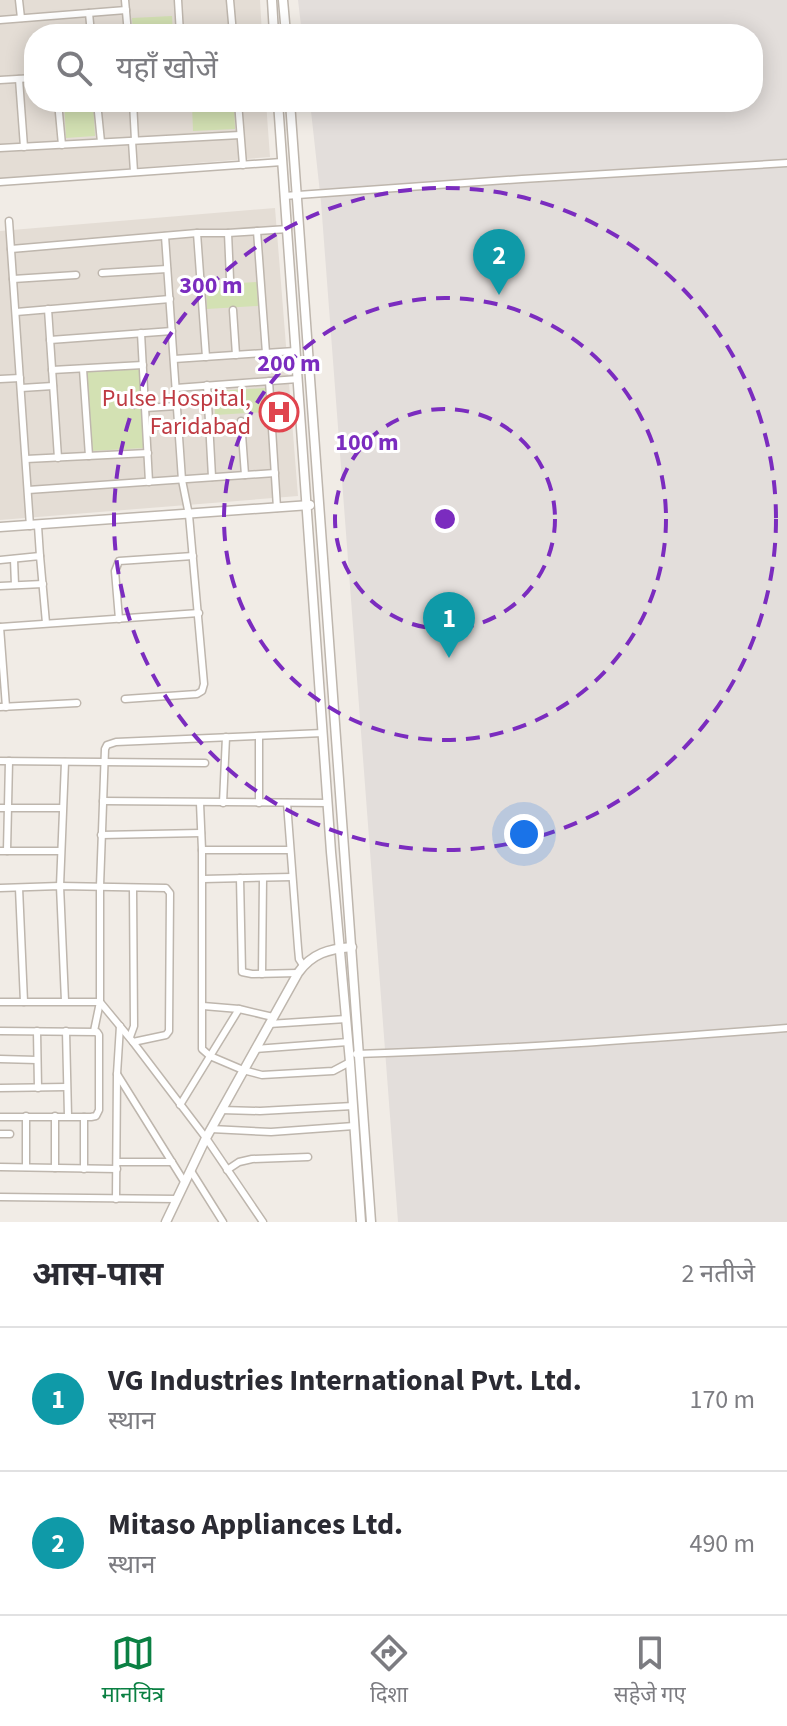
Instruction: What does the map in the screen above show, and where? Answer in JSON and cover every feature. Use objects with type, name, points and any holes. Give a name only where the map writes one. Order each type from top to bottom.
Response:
[{"type":"street","points":[[19,0],[21,18]]},
{"type":"street","points":[[125,0],[127,24]]},
{"type":"street","points":[[178,0],[179,24]]},
{"type":"street","points":[[230,0],[232,24]]},
{"type":"street","points":[[272,0],[273,24]]},
{"type":"street","points":[[283,0],[285,24]]},
{"type":"street","points":[[0,20],[126,10]]},
{"type":"street","points":[[89,13],[90,24]]},
{"type":"street","points":[[19,79],[24,147]]},
{"type":"street","points":[[0,80],[24,79]]},
{"type":"street","points":[[59,112],[62,145]]},
{"type":"street","points":[[98,112],[101,142]]},
{"type":"street","points":[[133,112],[134,172]]},
{"type":"street","points":[[239,112],[243,165]]},
{"type":"street","points":[[279,112],[338,948],[361,1222]]},
{"type":"street","points":[[291,112],[371,1222]]},
{"type":"street","points":[[0,148],[240,135]]},
{"type":"street","points":[[0,182],[282,162]]},
{"type":"street","points":[[284,196],[787,163]]},
{"type":"street","points":[[285,206],[298,206]]},
{"type":"street","points":[[9,221],[28,490],[40,556],[46,623]]},
{"type":"street","points":[[11,249],[197,233],[288,229]]},
{"type":"street","points":[[257,231],[266,353]]},
{"type":"street","points":[[197,233],[206,357]]},
{"type":"street","points":[[228,233],[230,279]]},
{"type":"street","points":[[125,699],[197,694],[204,684],[189,515],[182,480],[165,236]]},
{"type":"street","points":[[102,273],[167,269]]},
{"type":"street","points":[[13,279],[76,275]]},
{"type":"street","points":[[16,312],[170,299]]},
{"type":"street","points":[[48,309],[58,458]]},
{"type":"street","points":[[233,310],[236,355]]},
{"type":"street","points":[[50,340],[172,331]]},
{"type":"street","points":[[141,333],[149,482]]},
{"type":"street","points":[[174,359],[295,351]]},
{"type":"street","points":[[52,370],[143,365]]},
{"type":"street","points":[[83,369],[89,456]]},
{"type":"street","points":[[0,379],[20,378]]},
{"type":"street","points":[[176,388],[298,379]]},
{"type":"street","points":[[269,381],[277,508]]},
{"type":"street","points":[[207,385],[212,477]]},
{"type":"street","points":[[21,388],[53,386]]},
{"type":"street","points":[[145,408],[177,406]]},
{"type":"street","points":[[241,421],[245,475]]},
{"type":"street","points":[[26,459],[148,453]]},
{"type":"street","points":[[28,490],[275,473]]},
{"type":"street","points":[[0,527],[320,505]]},
{"type":"street","points":[[0,560],[40,556]]},
{"type":"street","points":[[119,619],[115,571],[119,561],[193,556]]},
{"type":"street","points":[[14,559],[15,585]]},
{"type":"street","points":[[0,586],[43,584]]},
{"type":"street","points":[[77,703],[3,707],[0,627],[199,613]]},
{"type":"street","points":[[94,1031],[100,1002],[105,749],[111,743],[323,733]]},
{"type":"street","points":[[259,736],[259,803]]},
{"type":"street","points":[[223,803],[226,737]]},
{"type":"street","points":[[0,761],[205,763]]},
{"type":"street","points":[[9,761],[3,851],[60,851]]},
{"type":"street","points":[[65,762],[60,851],[65,1001]]},
{"type":"street","points":[[103,801],[328,803]]},
{"type":"street","points":[[200,803],[202,1049],[210,1056],[243,1070],[262,1075],[333,1071],[359,1054],[447,1052],[787,1028]]},
{"type":"street","points":[[287,803],[301,969]]},
{"type":"street","points":[[4,808],[62,808]]},
{"type":"street","points":[[101,835],[201,833]]},
{"type":"street","points":[[202,850],[290,850]]},
{"type":"street","points":[[203,879],[292,877]]},
{"type":"street","points":[[240,878],[242,972],[262,974],[301,969]]},
{"type":"street","points":[[262,974],[263,878]]},
{"type":"street","points":[[0,888],[166,888],[170,893],[169,1031],[163,1036],[132,1040]]},
{"type":"street","points":[[19,888],[24,1002]]},
{"type":"street","points":[[132,1040],[133,888]]},
{"type":"street","points":[[166,1222],[206,1138],[301,969],[312,957],[338,948],[352,947]]},
{"type":"street","points":[[0,1002],[100,1002],[206,1138],[263,1222]]},
{"type":"street","points":[[203,1006],[239,1009],[271,1020],[346,1019]]},
{"type":"street","points":[[180,1105],[239,1009]]},
{"type":"street","points":[[116,1199],[120,1026]]},
{"type":"street","points":[[0,1031],[94,1031],[99,1035],[99,1110],[96,1116],[0,1117]]},
{"type":"street","points":[[37,1031],[38,1088]]},
{"type":"street","points":[[66,1031],[68,1116]]},
{"type":"street","points":[[255,1049],[348,1042]]},
{"type":"street","points":[[0,1059],[37,1060]]},
{"type":"street","points":[[117,1074],[185,1183]]},
{"type":"street","points":[[0,1088],[66,1087]]},
{"type":"street","points":[[221,1110],[353,1106]]},
{"type":"street","points":[[26,1116],[26,1167]]},
{"type":"street","points":[[55,1116],[55,1168]]},
{"type":"street","points":[[84,1117],[84,1169]]},
{"type":"street","points":[[211,1129],[280,1132],[354,1126]]},
{"type":"street","points":[[0,1134],[10,1134]]},
{"type":"street","points":[[227,1170],[239,1162],[252,1159],[308,1157]]},
{"type":"street","points":[[0,1167],[84,1169],[172,1162]]},
{"type":"street","points":[[191,1171],[223,1222]]},
{"type":"street","points":[[0,1197],[177,1199]]},
{"type":"shaded area","points":[[0,0],[260,0],[261,24],[24,24],[24,112],[267,112],[270,157],[0,179]]},
{"type":"shaded area","points":[[298,0],[787,0],[787,1222],[398,1222],[321,202],[311,112],[763,112],[763,24],[301,24]]},
{"type":"shaded area","points":[[275,208],[298,496],[0,520],[0,231]]},
{"type":"green space","points":[[172,16],[172,24],[132,24],[132,18]]},
{"type":"green space","points":[[65,112],[94,112],[95,136],[66,138]]},
{"type":"green space","points":[[192,112],[234,112],[235,129],[193,131]]},
{"type":"green space","points":[[257,282],[258,306],[207,309],[206,285]]},
{"type":"green space","points":[[140,369],[144,448],[91,451],[87,372]]},
{"type":"green space","points":[[265,388],[266,412],[215,415],[214,391]]},
{"type":"place","name":"Mitaso Appliances Ltd.","points":[[499,295]]},
{"type":"place","name":"Pulse Hospital, Faridabad","points":[[279,412]]},
{"type":"place","name":"VG Industries International Pvt. Ltd.","points":[[449,658]]}]
